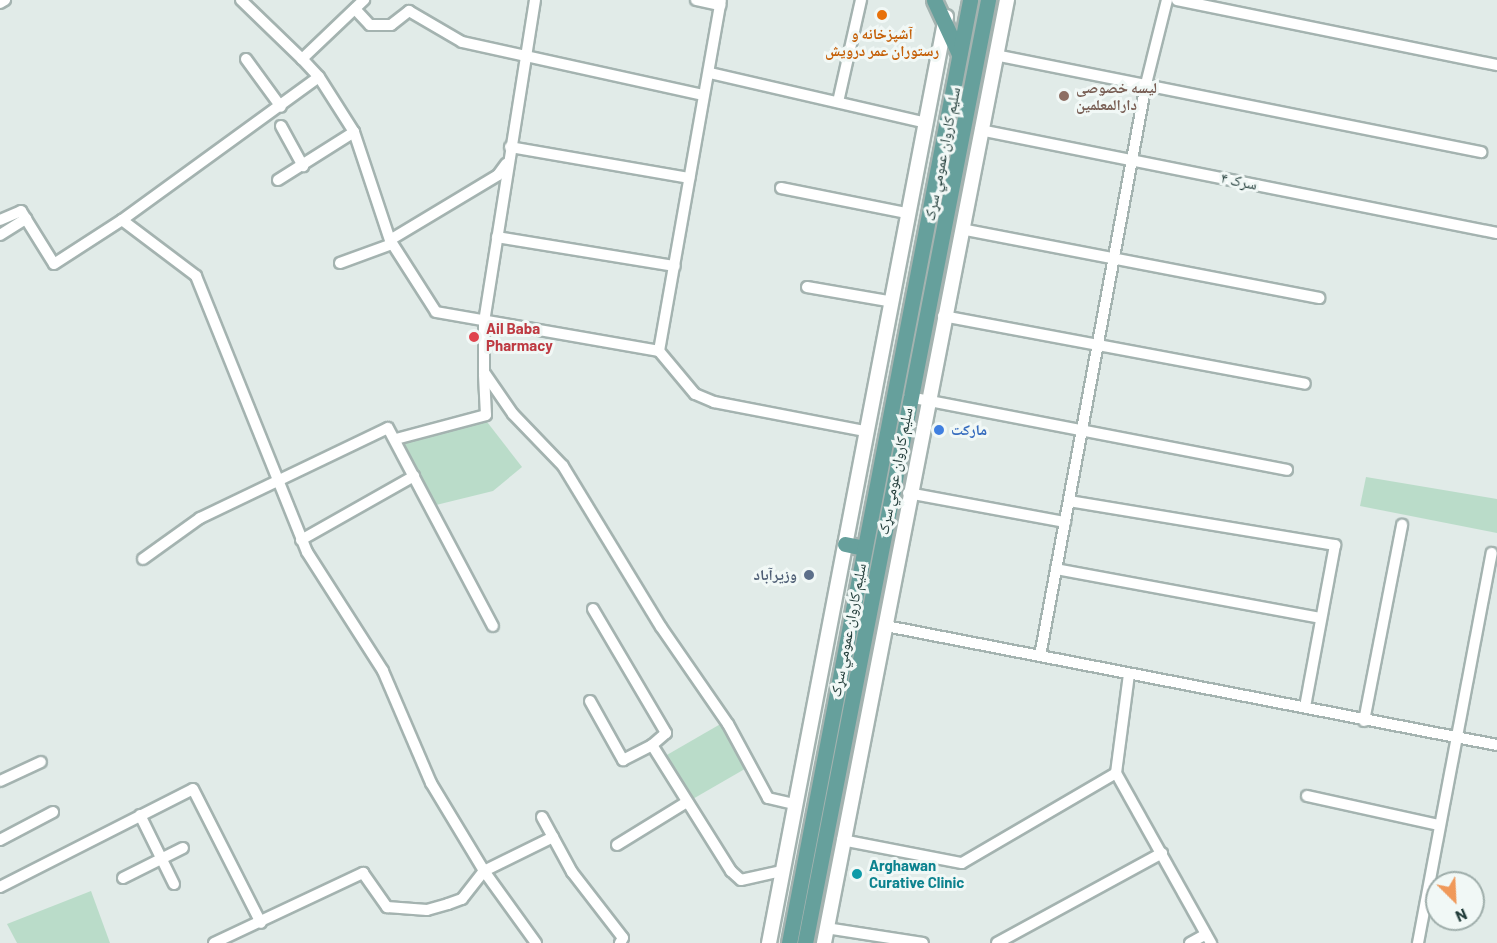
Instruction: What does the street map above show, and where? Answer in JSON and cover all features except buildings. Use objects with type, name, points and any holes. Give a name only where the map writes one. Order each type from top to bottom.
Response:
[{"type":"main road","points":[[934,0],[946,17],[960,57]]},
{"type":"main road","name":"سلیم کاروان عمومي سړک","points":[[789,943],[850,660],[864,548],[970,0]]},
{"type":"main road","name":"سلیم کاروان عومي سړک","points":[[805,943],[850,660],[909,397],[988,0]]},
{"type":"main road","points":[[845,544],[864,548]]},
{"type":"street","points":[[0,3],[5,0]]},
{"type":"street","points":[[241,0],[320,77],[354,132],[391,242],[436,312],[659,351],[695,394],[714,402],[865,431]]},
{"type":"street","points":[[396,439],[486,415],[484,322],[507,164],[535,0]]},
{"type":"street","points":[[659,351],[721,2],[696,0]]},
{"type":"street","points":[[838,102],[861,0]]},
{"type":"street","points":[[824,943],[842,840],[886,626],[908,492],[1007,0]]},
{"type":"street","points":[[1040,656],[1146,84],[1167,0]]},
{"type":"street","points":[[1177,0],[1497,65]]},
{"type":"street","points":[[303,59],[359,3],[370,25],[382,26],[409,11],[462,42],[703,95]]},
{"type":"street","points":[[769,943],[793,804],[845,544],[922,122],[946,17]]},
{"type":"street","points":[[995,55],[1481,152]]},
{"type":"street","points":[[246,59],[281,107]]},
{"type":"street","points":[[710,73],[922,122]]},
{"type":"street","points":[[0,219],[21,211],[54,264],[122,220],[320,77]]},
{"type":"street","points":[[281,126],[303,166]]},
{"type":"street","name":"سرک ۴","points":[[980,130],[1497,233]]},
{"type":"street","points":[[278,180],[354,132]]},
{"type":"street","points":[[510,147],[689,178]]},
{"type":"street","points":[[340,263],[391,242],[498,175],[507,164]]},
{"type":"street","points":[[781,188],[906,213]]},
{"type":"street","points":[[0,235],[26,219]]},
{"type":"street","points":[[122,220],[196,276],[301,540],[383,671],[431,783],[484,871],[536,943]]},
{"type":"street","points":[[961,230],[1319,297]]},
{"type":"street","points":[[498,237],[675,266]]},
{"type":"street","points":[[807,287],[888,302]]},
{"type":"street","points":[[943,316],[1305,384]]},
{"type":"street","points":[[484,372],[513,414],[563,466],[661,627],[728,723],[768,798],[793,804]]},
{"type":"street","points":[[909,397],[928,398],[1082,431],[1287,470]]},
{"type":"street","points":[[144,559],[200,518],[388,428],[396,439],[493,626]]},
{"type":"street","points":[[301,540],[414,476]]},
{"type":"street","points":[[908,492],[1065,522]]},
{"type":"street","points":[[1069,501],[1335,545],[1305,707]]},
{"type":"street","points":[[1364,721],[1402,525]]},
{"type":"street","points":[[1418,943],[1455,736],[1492,554]]},
{"type":"street","points":[[1056,569],[1321,618]]},
{"type":"street","points":[[590,701],[623,760],[652,745],[666,733],[593,609]]},
{"type":"street","points":[[886,626],[1305,707],[1364,721],[1497,745]]},
{"type":"street","points":[[1130,674],[1116,773],[1208,938],[1190,943]]},
{"type":"street","points":[[652,745],[687,802],[741,880],[782,871]]},
{"type":"street","points":[[0,781],[41,762]]},
{"type":"street","points":[[842,840],[962,863],[1116,773]]},
{"type":"street","points":[[0,887],[140,815],[195,790],[261,923]]},
{"type":"street","points":[[1307,796],[1439,825]]},
{"type":"street","points":[[617,845],[687,802]]},
{"type":"street","points":[[0,840],[53,812]]},
{"type":"street","points":[[140,815],[174,884]]},
{"type":"street","points":[[542,817],[622,939],[620,943]]},
{"type":"street","points":[[214,943],[261,923],[363,873],[387,908],[417,910],[462,899],[484,871],[553,837]]},
{"type":"street","points":[[123,878],[183,849]]},
{"type":"street","points":[[997,943],[1162,853]]},
{"type":"street","points":[[826,928],[922,943]]},
{"type":"green space","points":[[484,418],[522,467],[493,491],[432,506],[399,443]]},
{"type":"green space","points":[[1366,477],[1497,499],[1497,533],[1360,506]]},
{"type":"green space","points":[[724,722],[750,766],[691,800],[665,756]]},
{"type":"green space","points":[[91,891],[110,943],[17,943],[7,924]]},
{"type":"place","name":"آشپزخانه و رستوران عمر درویش","points":[[882,15]]},
{"type":"place","name":"لیسه خصوصی دارالمعلمین","points":[[1064,96]]},
{"type":"place","name":"Ail Baba Pharmacy","points":[[474,337]]},
{"type":"place","name":"مارکت","points":[[939,430]]},
{"type":"place","name":"وزیرآباد","points":[[809,575]]},
{"type":"place","name":"Arghawan Curative Clinic","points":[[857,874]]}]
